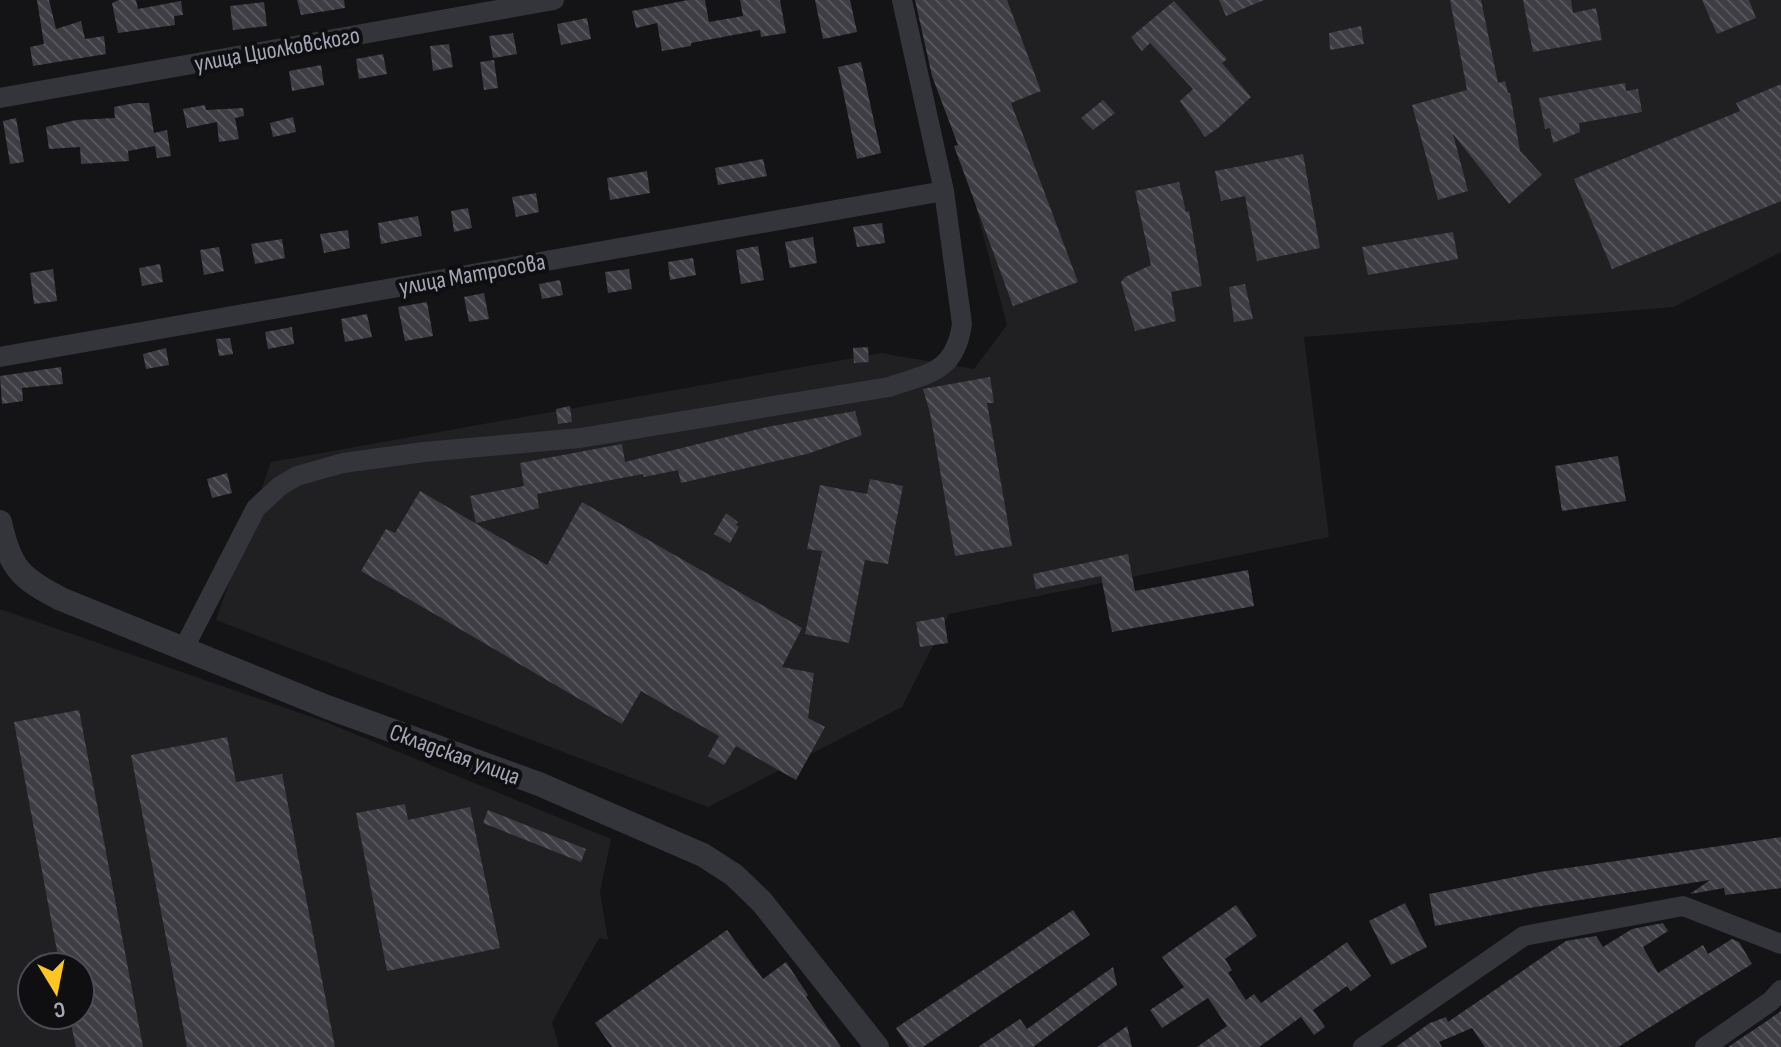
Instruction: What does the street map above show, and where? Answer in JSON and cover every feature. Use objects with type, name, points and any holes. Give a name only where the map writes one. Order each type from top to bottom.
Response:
[{"type":"street","name":"улица Циолковского","points":[[0,98],[554,0]]},
{"type":"street","points":[[184,648],[256,508],[280,486],[297,476],[343,463],[424,452],[580,438],[828,398],[889,387],[930,373],[952,359],[962,324],[944,191],[902,0]]},
{"type":"street","name":"улица Матросова","points":[[0,357],[944,191]]},
{"type":"street","name":"Складская улица","points":[[0,522],[5,544],[17,570],[38,587],[61,599],[327,707],[539,784],[703,855],[734,875],[762,902],[877,1047]]},
{"type":"street","points":[[1363,1047],[1524,936],[1683,906],[1781,944]]},
{"type":"street","points":[[1705,1047],[1771,1001],[1781,990]]},
{"type":"shaded area","points":[[921,0],[1781,0],[1781,252],[1674,307],[1304,337],[1329,537],[949,614],[902,707],[708,807],[216,620],[271,462],[881,353],[974,369],[1007,325]]},
{"type":"shaded area","points":[[0,609],[323,721],[611,839],[600,892],[608,940],[599,938],[552,1022],[559,1047],[0,1047]]},
{"type":"building","points":[[37,0],[49,0],[56,29],[81,21],[85,39],[104,36],[106,54],[33,66],[30,47],[44,44]]},
{"type":"building","points":[[136,0],[138,9],[181,1],[183,15],[174,16],[175,25],[118,33],[112,3]]},
{"type":"building","points":[[297,0],[344,0],[345,8],[301,15]]},
{"type":"building","points":[[688,0],[705,0],[709,22],[743,16],[740,0],[780,0],[786,33],[761,37],[760,30],[662,51],[657,23],[636,28],[632,11]]},
{"type":"building","points":[[815,0],[850,0],[857,32],[823,39]]},
{"type":"building","points":[[915,0],[1007,0],[1041,91],[1011,103],[1078,282],[1013,306],[954,146],[958,145],[932,76]]},
{"type":"building","points":[[1219,0],[1264,0],[1226,16]]},
{"type":"building","points":[[1450,0],[1481,0],[1498,83],[1505,81],[1510,93],[1520,151],[1542,175],[1509,204],[1453,134],[1468,191],[1438,200],[1412,105],[1467,90]]},
{"type":"building","points":[[1523,0],[1571,0],[1573,13],[1596,8],[1602,40],[1533,52]]},
{"type":"building","points":[[1702,0],[1749,0],[1756,18],[1717,34]]},
{"type":"building","points":[[1174,1],[1227,59],[1222,63],[1251,97],[1205,137],[1180,101],[1193,89],[1150,43],[1142,51],[1131,37]]},
{"type":"building","points":[[264,2],[267,26],[233,30],[230,6]]},
{"type":"building","points":[[587,18],[591,39],[561,45],[557,24]]},
{"type":"building","points":[[1361,26],[1364,44],[1330,50],[1329,33]]},
{"type":"building","points":[[513,33],[517,54],[493,58],[489,36]]},
{"type":"building","points":[[449,44],[453,67],[433,71],[430,46]]},
{"type":"building","points":[[383,54],[387,74],[359,79],[356,59]]},
{"type":"building","points":[[494,60],[498,88],[484,90],[480,62]]},
{"type":"building","points":[[861,62],[881,153],[857,159],[838,67]]},
{"type":"building","points":[[321,65],[324,85],[292,91],[289,71]]},
{"type":"building","points":[[1625,83],[1626,91],[1638,89],[1642,112],[1579,123],[1580,132],[1553,143],[1550,128],[1545,129],[1539,98]]},
{"type":"building","points":[[1781,84],[1781,201],[1612,269],[1574,179],[1740,111],[1736,103]]},
{"type":"building","points":[[1103,100],[1115,113],[1093,130],[1081,118]]},
{"type":"building","points":[[149,103],[154,133],[167,130],[171,156],[157,158],[155,146],[128,151],[129,161],[81,164],[80,147],[49,149],[46,127],[76,120],[115,118],[114,107]]},
{"type":"building","points":[[205,105],[206,110],[243,108],[244,116],[235,118],[239,139],[219,142],[217,122],[187,128],[183,109]]},
{"type":"building","points":[[293,117],[296,132],[273,137],[270,123]]},
{"type":"building","points":[[16,118],[24,162],[10,164],[3,121]]},
{"type":"building","points":[[1303,154],[1320,248],[1257,261],[1245,196],[1221,201],[1215,171]]},
{"type":"building","points":[[763,159],[767,176],[718,185],[715,168]]},
{"type":"building","points":[[647,171],[650,193],[610,200],[607,178]]},
{"type":"building","points":[[1179,182],[1186,212],[1189,211],[1202,286],[1171,292],[1176,321],[1135,331],[1121,282],[1151,265],[1135,191]]},
{"type":"building","points":[[536,193],[539,212],[516,217],[512,197]]},
{"type":"building","points":[[468,208],[472,228],[454,232],[451,211]]},
{"type":"building","points":[[418,216],[422,236],[381,244],[378,223]]},
{"type":"building","points":[[882,223],[885,243],[857,247],[853,227]]},
{"type":"building","points":[[348,230],[350,248],[324,253],[320,234]]},
{"type":"building","points":[[1453,232],[1458,259],[1368,275],[1362,247]]},
{"type":"building","points":[[813,237],[817,263],[790,268],[785,242]]},
{"type":"building","points":[[282,239],[285,258],[255,264],[251,244]]},
{"type":"building","points":[[758,246],[764,280],[741,284],[736,250]]},
{"type":"building","points":[[219,247],[224,271],[204,275],[200,250]]},
{"type":"building","points":[[693,258],[696,275],[670,280],[668,262]]},
{"type":"building","points":[[160,264],[163,282],[142,286],[139,268]]},
{"type":"building","points":[[53,269],[57,301],[34,304],[30,273]]},
{"type":"building","points":[[629,269],[632,289],[608,293],[605,272]]},
{"type":"building","points":[[560,280],[563,295],[542,299],[539,284]]},
{"type":"building","points":[[1245,284],[1253,319],[1234,322],[1229,287]]},
{"type":"building","points":[[484,293],[489,319],[469,322],[464,297]]},
{"type":"building","points":[[427,302],[433,336],[405,341],[398,307]]},
{"type":"building","points":[[367,314],[372,337],[345,342],[341,319]]},
{"type":"building","points":[[292,327],[294,344],[268,349],[265,332]]},
{"type":"building","points":[[230,338],[233,354],[219,356],[216,339]]},
{"type":"building","points":[[868,347],[869,362],[854,363],[853,348]]},
{"type":"building","points":[[166,348],[169,365],[146,369],[143,354]]},
{"type":"building","points":[[61,367],[63,384],[22,388],[23,401],[2,404],[0,376]]},
{"type":"building","points":[[990,377],[994,403],[987,403],[1012,546],[955,556],[923,389]]},
{"type":"building","points":[[570,406],[572,422],[558,424],[556,409]]},
{"type":"building","points":[[855,411],[862,435],[807,454],[681,483],[678,470],[537,494],[539,508],[476,523],[470,496],[524,486],[520,463],[622,444],[625,462],[767,427]]},
{"type":"building","points":[[1618,456],[1626,501],[1562,511],[1555,466]]},
{"type":"building","points":[[227,473],[232,493],[212,498],[207,479]]},
{"type":"building","points":[[870,479],[903,486],[888,564],[865,560],[849,643],[805,634],[822,551],[807,549],[820,485],[867,494]]},
{"type":"building","points":[[420,491],[547,565],[582,502],[802,628],[782,667],[814,673],[808,718],[825,727],[796,780],[736,746],[724,765],[708,756],[719,736],[641,691],[622,724],[361,571],[386,529],[395,533]]},
{"type":"building","points":[[726,513],[738,522],[736,525],[739,527],[730,543],[714,534]]},
{"type":"building","points":[[1128,554],[1135,591],[1248,570],[1254,606],[1112,632],[1101,576],[1036,589],[1033,574]]},
{"type":"building","points":[[944,617],[948,643],[920,647],[916,622]]},
{"type":"building","points":[[79,710],[143,1047],[76,1047],[72,1031],[96,1031],[96,951],[57,951],[14,722]]},
{"type":"building","points":[[227,737],[236,782],[282,774],[335,1047],[187,1047],[131,755]]},
{"type":"building","points":[[405,804],[408,820],[470,807],[500,948],[387,971],[356,813]]},
{"type":"building","points":[[488,810],[586,849],[581,862],[483,823]]},
{"type":"building","points":[[1781,837],[1781,888],[1725,895],[1724,888],[1690,894],[1710,880],[1435,926],[1429,894],[1540,872]]},
{"type":"building","points":[[1405,903],[1427,947],[1391,965],[1369,921]]},
{"type":"building","points":[[1236,905],[1257,936],[1225,959],[1232,970],[1228,973],[1246,1000],[1254,994],[1261,1003],[1347,942],[1371,976],[1351,991],[1347,986],[1313,1010],[1325,1027],[1314,1035],[1301,1017],[1259,1047],[1197,1047],[1227,1026],[1208,998],[1162,1028],[1150,1010],[1184,987],[1162,957]]},
{"type":"building","points":[[1073,910],[1090,935],[923,1047],[909,1047],[896,1028]]},
{"type":"building","points":[[1663,923],[1668,931],[1643,947],[1658,973],[1703,945],[1708,954],[1732,939],[1739,942],[1752,964],[1618,1047],[1485,1047],[1472,1028],[1439,1042],[1442,1047],[1396,1047],[1430,1023],[1446,1017],[1448,1022],[1566,941],[1596,936],[1603,947],[1632,929]]},
{"type":"building","points":[[727,930],[763,979],[786,962],[841,1047],[612,1047],[595,1023]]},
{"type":"building","points":[[1113,967],[1117,985],[1033,1047],[978,1047],[1020,1019],[1027,1029]]},
{"type":"building","points":[[1781,1011],[1781,1047],[1728,1047],[1764,1023]]},
{"type":"building","points":[[1127,1026],[1132,1047],[1097,1047],[1116,1034]]}]
